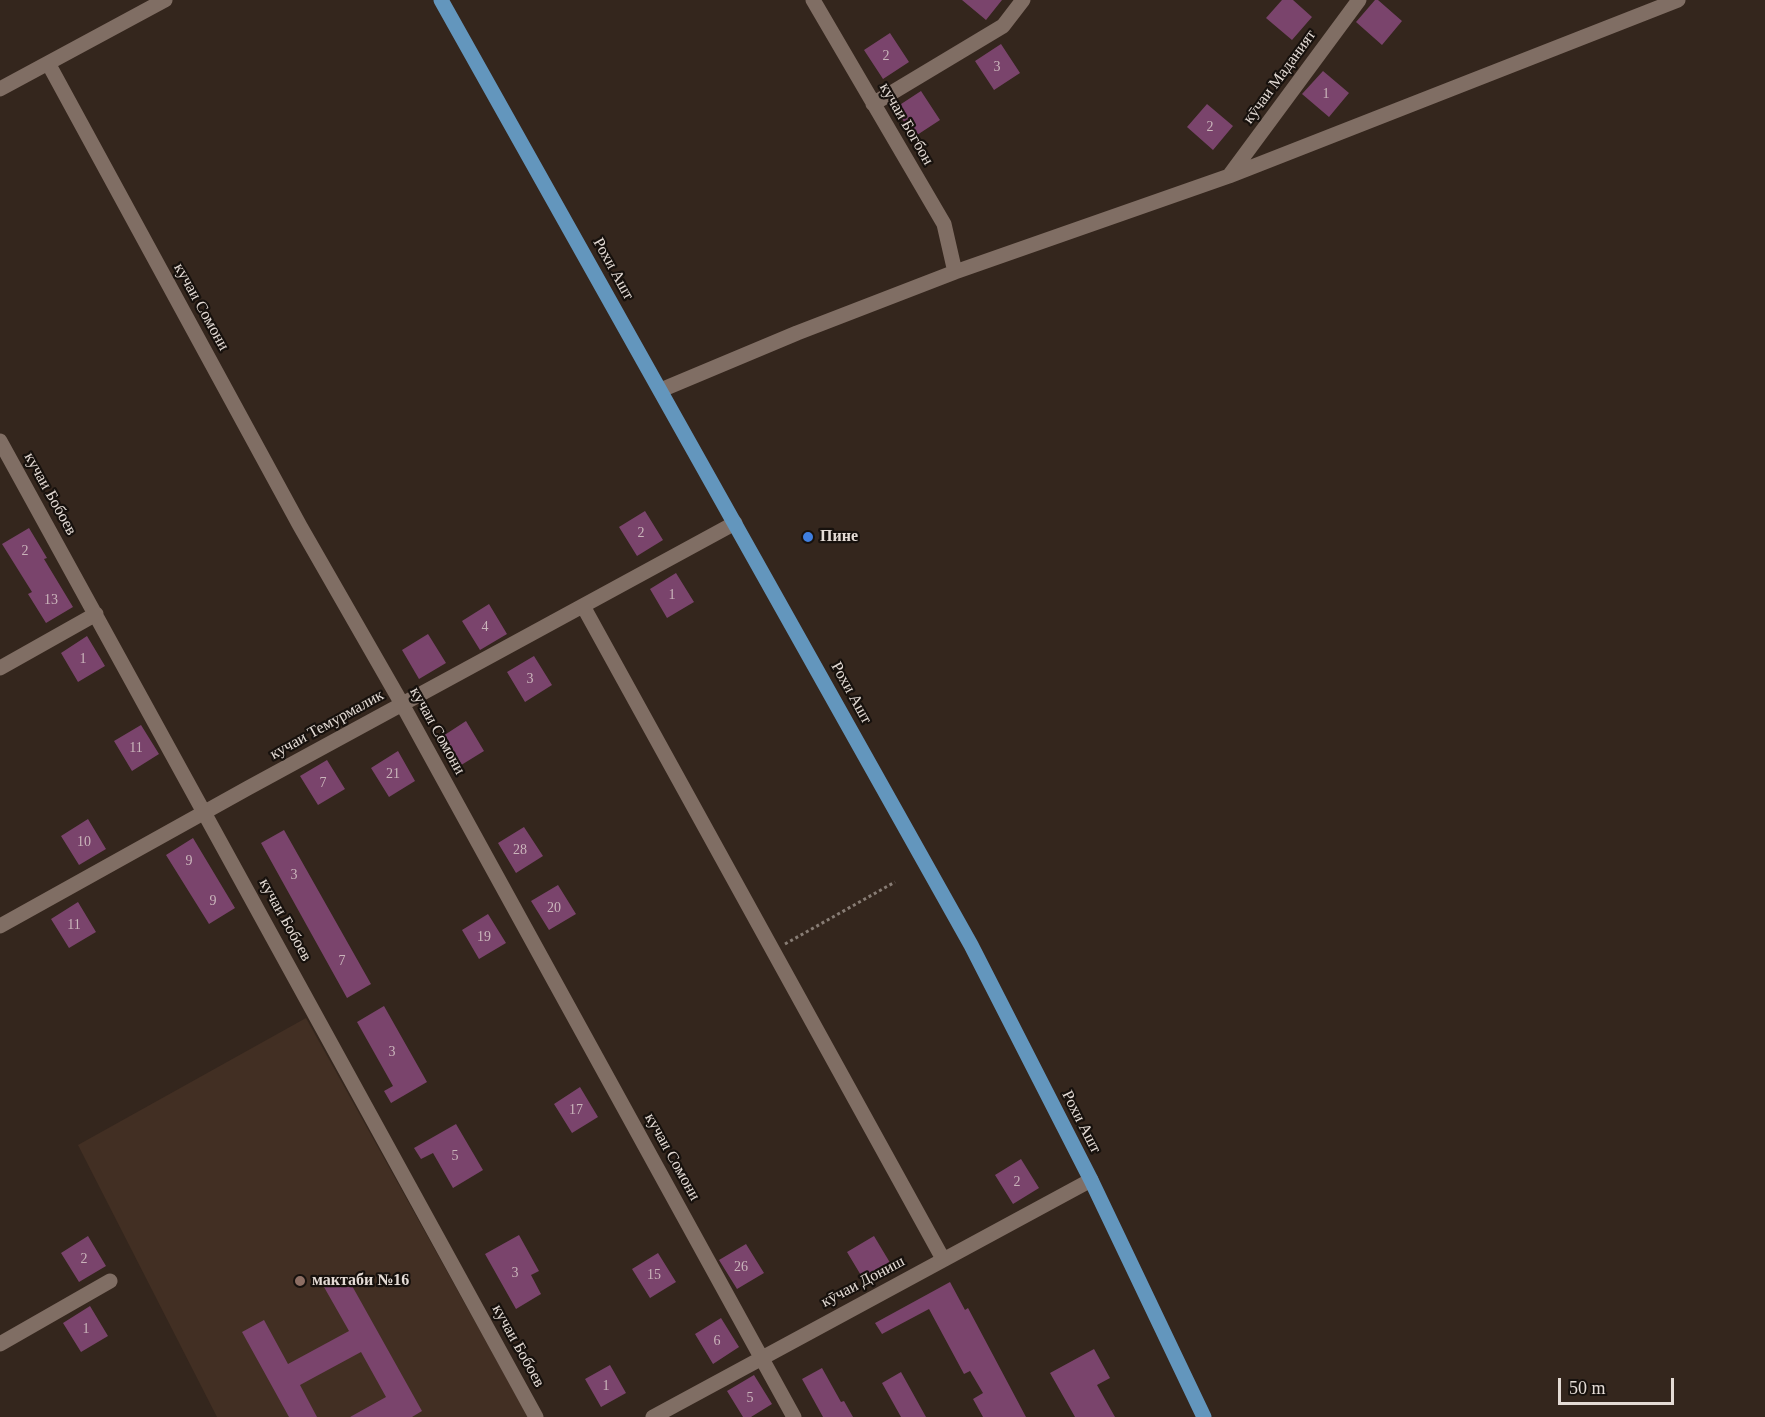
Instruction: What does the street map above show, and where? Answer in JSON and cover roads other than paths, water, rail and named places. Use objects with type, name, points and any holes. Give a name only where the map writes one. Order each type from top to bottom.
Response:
[{"type":"main road","name":"Рохи Ашт","points":[[441,0],[971,945],[1091,1180],[1204,1417]]},
{"type":"street","points":[[0,89],[165,0]]},
{"type":"street","name":"кучаи Богбон","points":[[813,0],[944,224],[955,272]]},
{"type":"street","points":[[873,104],[1004,26],[1023,0]]},
{"type":"street","name":"кӯчаи Маданият","points":[[1229,176],[1359,0]]},
{"type":"street","points":[[661,390],[797,333],[955,272],[1229,176],[1653,4],[1678,0]]},
{"type":"street","name":"кучаи Сомони","points":[[48,63],[300,526],[402,704],[794,1417]]},
{"type":"street","name":"кучаи Бобоев","points":[[0,441],[536,1417]]},
{"type":"street","name":"кучаи Темурмалик","points":[[0,926],[735,523]]},
{"type":"street","points":[[583,606],[943,1259]]},
{"type":"street","points":[[0,668],[96,614]]},
{"type":"street","name":"кӯчаи Дониш","points":[[653,1417],[1091,1180]]},
{"type":"street","points":[[0,1344],[110,1281]]},
{"type":"place","name":"Пине","points":[[808,537]]},
{"type":"place","name":"мактаби №16","points":[[300,1281]]}]
